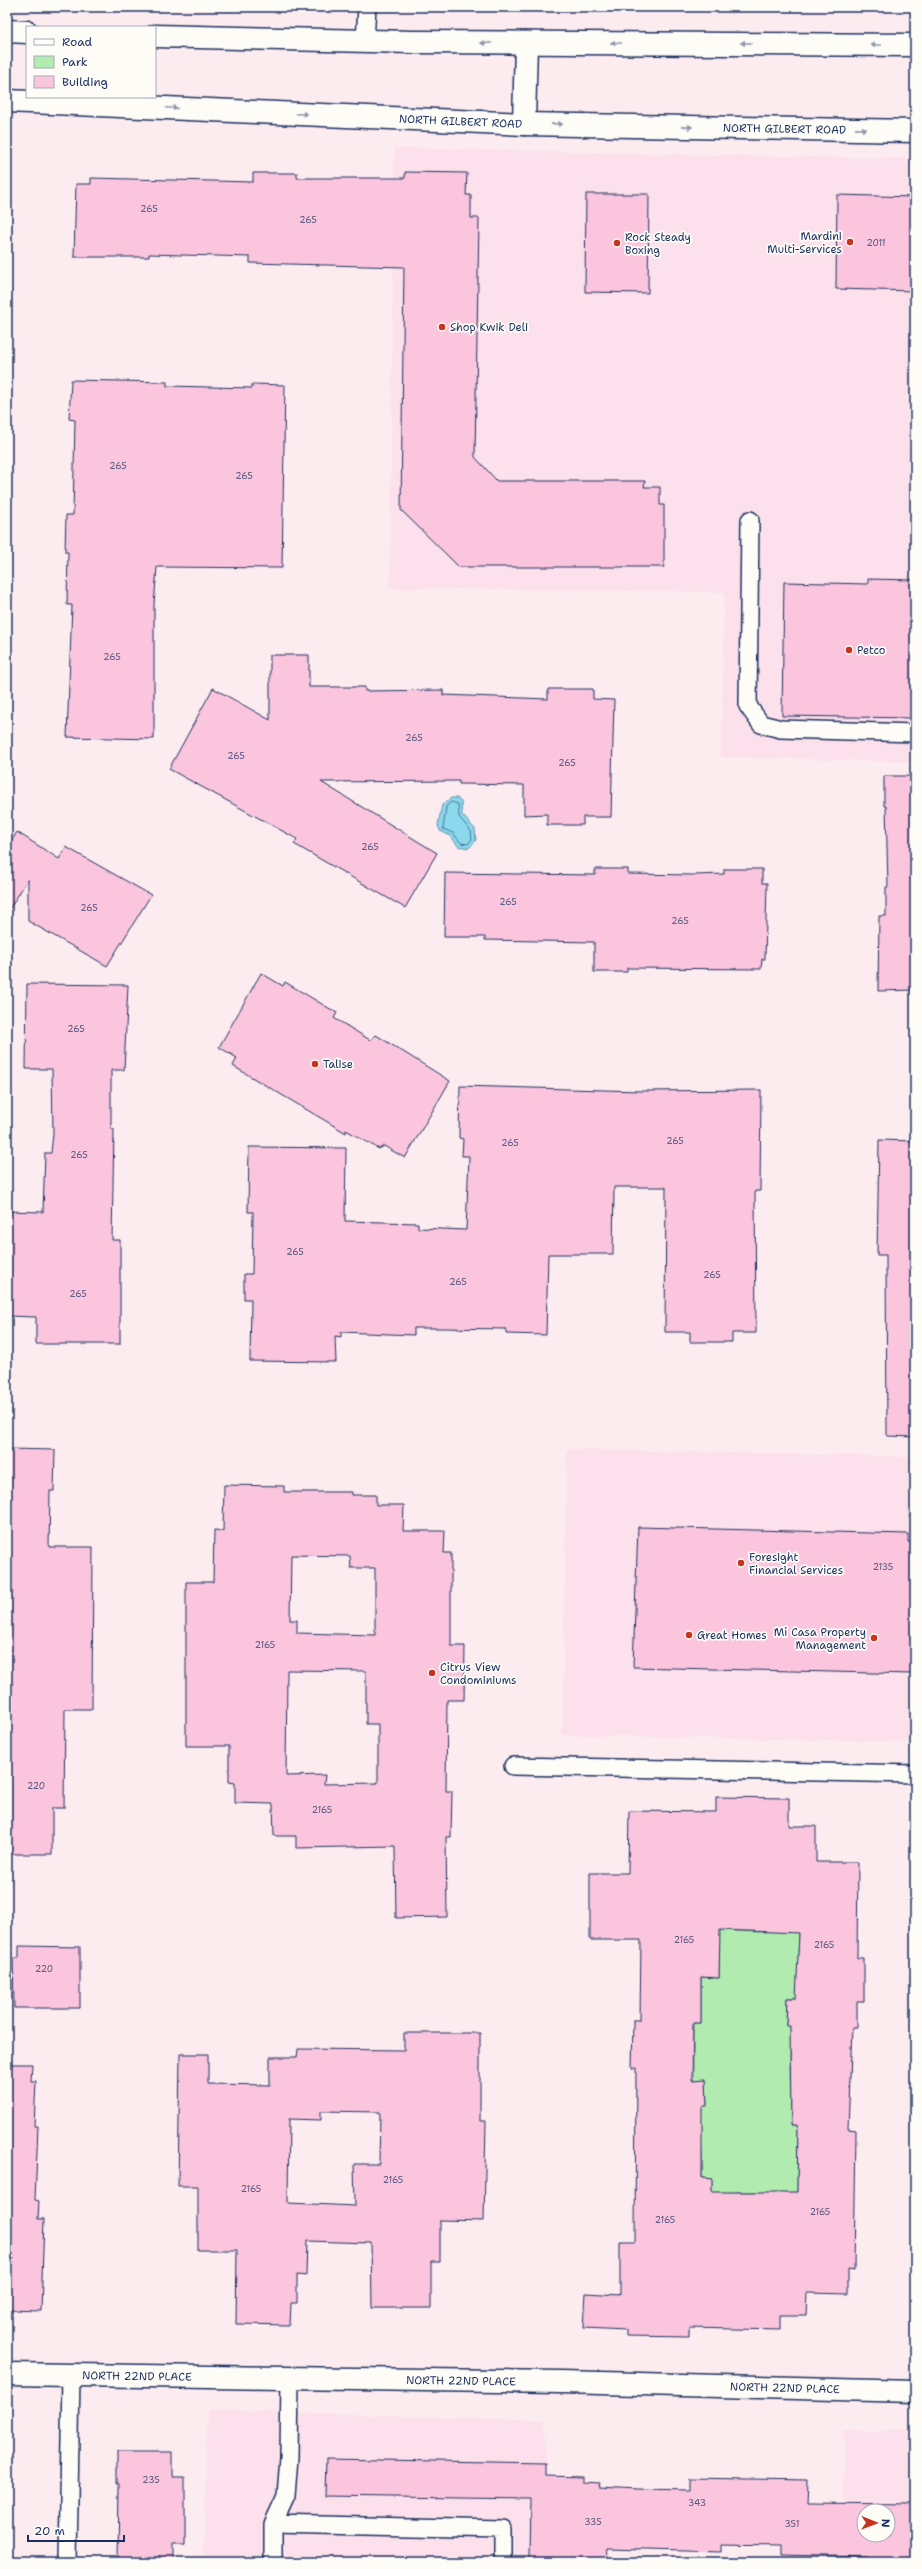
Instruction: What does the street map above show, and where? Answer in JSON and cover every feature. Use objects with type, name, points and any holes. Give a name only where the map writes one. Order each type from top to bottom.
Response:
[{"type":"main road","points":[[7,31],[26,32]]},
{"type":"main road","points":[[156,36],[526,43],[915,45]]},
{"type":"main road","points":[[524,124],[526,43]]},
{"type":"main road","name":"NORTH GILBERT ROAD","points":[[7,101],[30,99],[524,124],[915,130]]},
{"type":"main road","name":"NORTH 22ND PLACE","points":[[7,2374],[290,2377],[915,2391]]},
{"type":"lane","points":[[365,41],[367,7]]},
{"type":"lane","points":[[750,520],[748,706],[761,724],[782,729],[915,733]]},
{"type":"lane","points":[[512,1766],[915,1774]]},
{"type":"lane","points":[[68,2562],[71,2375]]},
{"type":"lane","points":[[273,2562],[273,2524],[286,2496],[289,2457],[290,2377]]},
{"type":"lane","points":[[273,2524],[503,2529],[503,2562]]},
{"type":"shaded area","points":[[394,148],[915,159],[915,762],[721,757],[724,592],[390,588]]},
{"type":"shaded area","points":[[567,1449],[915,1457],[915,1742],[562,1735]]},
{"type":"shaded area","points":[[207,2410],[546,2420],[543,2562],[204,2562]]},
{"type":"shaded area","points":[[844,2430],[915,2432],[915,2562],[843,2562]]},
{"type":"green space","points":[[787,1861],[799,1862],[798,1903],[786,1903],[785,1931],[799,1932],[798,1958],[806,1958],[804,1998],[787,1998],[786,2025],[797,2026],[796,2051],[790,2053],[791,2125],[798,2125],[797,2200],[785,2200],[785,2225],[794,2225],[793,2266],[783,2266],[783,2255],[756,2254],[755,2266],[712,2265],[711,2289],[690,2290],[689,2287],[682,2289],[681,2243],[710,2244],[712,2179],[702,2178],[702,2152],[697,2152],[697,2106],[707,2105],[706,2080],[693,2080],[693,2023],[701,2023],[701,1977],[719,1978],[719,1953],[709,1953],[709,1927],[695,1927],[696,1880],[715,1875],[762,1876],[763,1870],[786,1870]],"holes":[[[750,1894],[774,1894],[773,1922],[767,1922],[767,1926],[762,1926],[761,1932],[735,1931],[735,1906],[740,1906],[741,1901],[749,1901]],[[735,2192],[759,2192],[760,2200],[766,2200],[766,2204],[773,2204],[773,2229],[748,2229],[748,2224],[742,2224],[742,2219],[735,2219]]]},
{"type":"water","points":[[451,798],[457,798],[461,802],[462,815],[475,829],[476,840],[469,848],[458,846],[451,836],[440,831],[438,825],[442,805]]},
{"type":"building","points":[[405,172],[467,173],[466,195],[471,195],[471,218],[479,218],[475,457],[497,481],[645,481],[644,487],[660,487],[660,505],[664,505],[664,567],[459,567],[401,510],[404,267],[250,263],[250,257],[149,254],[149,257],[74,257],[76,184],[91,184],[91,178],[253,182],[253,173],[297,173],[297,178],[405,178]]},
{"type":"building","name":"Rock Steady Boxing","points":[[586,194],[649,194],[648,293],[585,292]]},
{"type":"building","points":[[837,195],[915,197],[915,291],[836,289]]},
{"type":"building","points":[[71,380],[167,382],[167,386],[252,388],[252,384],[285,385],[282,568],[157,567],[154,605],[154,739],[67,737],[72,605],[67,605],[68,552],[65,552],[66,515],[73,515],[75,420],[69,419]]},
{"type":"building","name":"Petco","points":[[868,579],[915,580],[915,718],[782,716],[784,582],[868,584]]},
{"type":"building","points":[[270,655],[309,655],[309,687],[365,687],[365,691],[443,690],[443,695],[548,699],[548,689],[593,689],[593,699],[614,700],[611,817],[583,817],[583,825],[547,825],[547,814],[524,815],[524,785],[459,784],[459,781],[321,782],[437,853],[405,908],[294,844],[297,839],[169,769],[213,688],[270,720]]},
{"type":"building","points":[[884,776],[915,776],[915,990],[878,991],[879,916],[886,916],[886,887],[888,887]]},
{"type":"building","points":[[17,832],[59,859],[66,847],[151,895],[107,966],[28,921],[28,879],[7,913],[7,848]]},
{"type":"building","points":[[595,869],[628,869],[628,874],[694,875],[724,874],[724,869],[762,869],[762,883],[767,883],[765,959],[762,959],[761,969],[627,968],[627,972],[594,972],[594,942],[485,940],[485,937],[444,937],[445,873],[595,875]]},
{"type":"building","name":"Talise","points":[[261,973],[283,986],[285,982],[337,1013],[334,1018],[370,1040],[376,1035],[450,1081],[405,1158],[384,1146],[379,1149],[346,1130],[346,1133],[233,1066],[237,1058],[219,1047]]},
{"type":"building","points":[[27,984],[128,985],[124,1070],[111,1070],[111,1129],[114,1129],[112,1240],[120,1240],[120,1344],[36,1344],[36,1317],[7,1316],[7,1211],[43,1212],[45,1153],[51,1153],[53,1134],[52,1069],[26,1069]]},
{"type":"building","points":[[460,1086],[640,1091],[761,1090],[760,1191],[755,1191],[756,1333],[732,1333],[732,1342],[690,1342],[690,1332],[665,1332],[666,1187],[614,1187],[613,1254],[548,1254],[546,1335],[506,1334],[506,1329],[442,1328],[414,1328],[414,1335],[341,1332],[341,1337],[335,1336],[336,1362],[250,1361],[251,1299],[244,1299],[244,1274],[252,1274],[253,1212],[248,1212],[249,1147],[346,1148],[345,1221],[418,1223],[418,1228],[466,1230],[469,1156],[462,1156],[463,1139],[459,1138]]},
{"type":"building","points":[[879,1140],[915,1141],[915,1437],[887,1436],[886,1255],[877,1255]]},
{"type":"building","points":[[7,1449],[55,1450],[54,1491],[50,1491],[49,1547],[93,1547],[92,1709],[65,1709],[64,1808],[52,1808],[52,1854],[7,1854]]},
{"type":"building","points":[[224,1485],[284,1486],[284,1492],[352,1492],[352,1495],[376,1495],[376,1505],[404,1505],[403,1531],[445,1531],[444,1553],[451,1553],[451,1646],[465,1646],[464,1700],[447,1700],[446,1791],[452,1791],[451,1837],[446,1837],[447,1917],[396,1918],[395,1846],[296,1848],[296,1836],[274,1836],[273,1804],[235,1803],[235,1783],[229,1782],[229,1746],[186,1746],[186,1582],[213,1582],[214,1530],[223,1531]],"holes":[[[291,1555],[350,1556],[351,1568],[375,1568],[375,1635],[297,1633],[297,1620],[290,1620]],[[287,1670],[366,1671],[366,1724],[378,1724],[378,1783],[324,1784],[325,1775],[286,1776]]]},
{"type":"building","points":[[638,1527],[908,1534],[908,1542],[915,1542],[915,1664],[913,1664],[912,1674],[633,1667]]},
{"type":"building","points":[[716,1797],[789,1798],[789,1826],[816,1826],[816,1862],[858,1862],[857,1958],[864,1958],[864,2001],[857,2001],[857,2027],[852,2027],[848,2129],[856,2130],[854,2271],[848,2270],[848,2294],[807,2293],[806,2315],[780,2315],[780,2330],[689,2328],[689,2337],[626,2336],[626,2330],[584,2328],[586,2293],[620,2295],[620,2242],[635,2242],[636,2068],[632,2068],[633,2020],[640,2020],[641,1940],[590,1940],[590,1873],[628,1873],[629,1811],[716,1812]],"holes":[[[720,1930],[799,1933],[796,1998],[787,1998],[786,2026],[790,2026],[791,2125],[798,2125],[797,2192],[712,2192],[712,2179],[702,2178],[702,2106],[707,2106],[706,2079],[692,2080],[693,2023],[701,2023],[701,1977],[719,1978]]]},
{"type":"building","points":[[19,1946],[80,1947],[80,2008],[14,2008],[13,1958],[19,1958]]},
{"type":"building","points":[[404,2033],[480,2033],[480,2121],[486,2121],[484,2221],[440,2220],[440,2262],[431,2262],[431,2308],[372,2308],[371,2243],[307,2241],[306,2276],[297,2275],[297,2303],[291,2303],[290,2325],[236,2324],[237,2250],[198,2250],[198,2186],[178,2186],[180,2054],[208,2054],[208,2084],[270,2085],[270,2057],[297,2057],[298,2049],[404,2050]],"holes":[[[321,2111],[380,2112],[379,2164],[354,2164],[355,2206],[288,2203],[289,2119],[321,2120]]]},
{"type":"building","points":[[7,2064],[32,2064],[31,2081],[36,2081],[34,2126],[38,2126],[35,2200],[39,2201],[38,2219],[44,2219],[41,2311],[7,2310]]},
{"type":"building","points":[[117,2452],[172,2452],[172,2477],[185,2477],[185,2543],[174,2543],[174,2562],[118,2562],[119,2483],[117,2483]]},
{"type":"building","points":[[326,2459],[545,2463],[545,2476],[583,2477],[583,2482],[600,2483],[599,2487],[639,2489],[689,2490],[689,2478],[807,2480],[806,2503],[856,2503],[856,2543],[896,2543],[896,2504],[915,2504],[915,2562],[869,2562],[869,2557],[780,2555],[780,2545],[721,2544],[721,2551],[608,2548],[607,2560],[529,2560],[530,2499],[325,2496]]},
{"type":"place","name":"Mardini Multi-Services","points":[[850,242]]},
{"type":"place","name":"Rock Steady Boxing","points":[[617,243]]},
{"type":"place","name":"Shop Kwik Deli","points":[[442,327]]},
{"type":"place","name":"Petco","points":[[849,650]]},
{"type":"place","name":"Talise","points":[[315,1064]]},
{"type":"place","name":"Foresight Financial Services","points":[[741,1563]]},
{"type":"place","name":"Great Homes","points":[[689,1635]]},
{"type":"place","name":"Mi Casa Property Management","points":[[874,1638]]},
{"type":"place","name":"Citrus View Condominiums","points":[[432,1673]]}]
